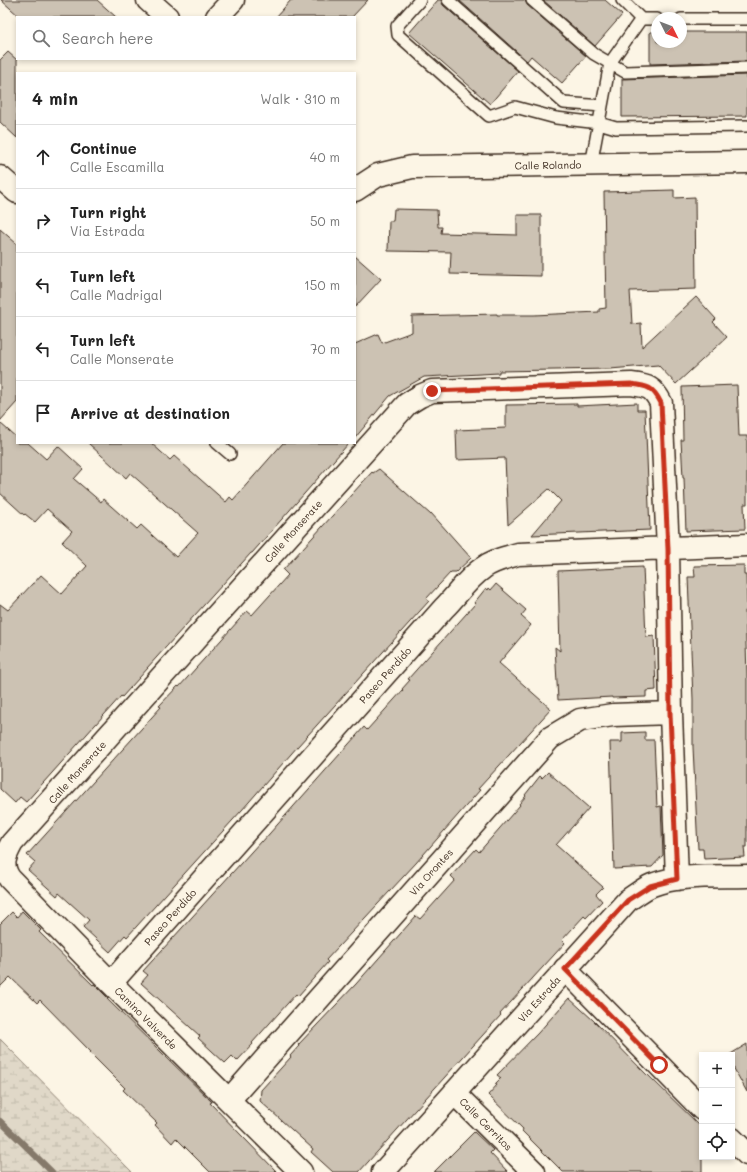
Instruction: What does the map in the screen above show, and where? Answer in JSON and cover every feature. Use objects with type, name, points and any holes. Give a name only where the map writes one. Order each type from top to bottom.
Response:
[{"type":"street","points":[[148,0],[166,16]]},
{"type":"street","points":[[218,16],[233,0]]},
{"type":"street","name":"Calle Rolando","points":[[356,189],[378,175],[412,167],[747,162]]},
{"type":"street","points":[[0,177],[16,191]]},
{"type":"street","name":"Calle Monserate","points":[[4,857],[12,843],[407,404],[420,396],[432,391],[631,384],[647,386],[656,393],[661,403],[668,549]]},
{"type":"street","name":"Paseo Perdido","points":[[111,983],[449,603],[483,568],[495,561],[518,554],[747,545]]},
{"type":"street","points":[[668,549],[670,713],[677,879]]},
{"type":"street","name":"Via Orontes","points":[[229,1100],[550,738],[580,720],[613,715],[670,713]]},
{"type":"street","name":"Camino Valverde","points":[[4,857],[3,867],[5,873],[10,879],[111,983],[301,1172]]},
{"type":"street","name":"Via Estrada","points":[[383,1172],[628,900],[650,886],[677,879],[747,876]]},
{"type":"street","points":[[565,969],[699,1106]]},
{"type":"street","name":"Calle Cerritos","points":[[454,1093],[534,1172]]},
{"type":"street","points":[[735,1142],[747,1154]]},
{"type":"lane","points":[[420,0],[397,26],[398,35],[489,116],[516,108],[556,118],[599,123],[616,128],[747,126]]},
{"type":"lane","points":[[448,0],[564,103],[602,106]]},
{"type":"lane","points":[[532,0],[594,54],[625,72],[747,68]]},
{"type":"lane","points":[[622,0],[641,19],[651,19]]},
{"type":"lane","points":[[591,164],[610,63],[641,19]]},
{"type":"lane","points":[[687,19],[747,19]]},
{"type":"lane","points":[[218,444],[230,454]]},
{"type":"green space","points":[[0,1039],[132,1172],[0,1172]]},
{"type":"building","points":[[1,0],[97,0],[115,16],[19,16]]},
{"type":"building","points":[[291,0],[368,0],[353,16],[277,16]]},
{"type":"building","points":[[438,0],[441,0],[443,5],[518,71],[490,104],[409,33]]},
{"type":"building","points":[[459,0],[525,0],[527,5],[586,56],[562,83],[531,56],[527,61]]},
{"type":"building","points":[[543,0],[605,0],[622,15],[595,46]]},
{"type":"building","points":[[650,32],[651,48],[687,48],[687,32],[747,32],[747,61],[650,64]]},
{"type":"building","points":[[8,52],[17,60],[16,137],[0,122],[0,60]]},
{"type":"building","points":[[747,75],[747,116],[622,117],[622,79]]},
{"type":"building","points":[[674,190],[674,198],[695,197],[696,289],[630,291],[632,324],[641,323],[642,347],[696,297],[716,319],[713,322],[727,337],[676,384],[658,365],[610,369],[499,371],[499,373],[424,377],[390,396],[356,437],[356,344],[378,334],[382,343],[412,332],[412,316],[497,314],[534,315],[599,312],[599,309],[606,308],[604,192]]},
{"type":"building","points":[[394,209],[437,210],[438,227],[442,227],[441,233],[517,235],[517,215],[541,215],[541,276],[450,274],[451,252],[388,251],[389,221],[393,221]]},
{"type":"building","points":[[0,229],[16,243],[16,403],[0,421]]},
{"type":"building","points":[[356,257],[381,279],[356,306]]},
{"type":"building","points":[[737,385],[739,436],[747,436],[747,504],[744,504],[745,529],[686,531],[681,440],[683,440],[682,387]]},
{"type":"building","points":[[637,403],[637,410],[645,410],[650,530],[532,535],[561,501],[549,489],[508,525],[505,458],[457,460],[456,430],[506,428],[506,405],[577,404],[577,406]]},
{"type":"building","points":[[0,423],[16,437],[16,444],[29,444],[46,459],[58,446],[83,469],[74,479],[101,502],[103,499],[137,529],[141,525],[176,557],[198,533],[130,473],[126,478],[89,444],[152,444],[170,460],[174,456],[226,502],[230,497],[233,500],[282,444],[348,444],[252,553],[26,802],[20,797],[15,803],[0,789],[0,604],[8,610],[41,575],[62,594],[87,566],[62,542],[72,531],[47,509],[35,522],[25,514],[24,515],[0,493]]},
{"type":"building","points":[[379,469],[430,514],[431,513],[471,558],[456,572],[451,572],[426,599],[429,601],[242,810],[127,937],[125,935],[110,952],[83,927],[89,920],[59,893],[57,896],[28,870],[35,862],[27,855],[161,707],[159,706],[178,686],[179,687],[247,611],[252,615],[288,575],[283,570],[372,472],[373,473]]},
{"type":"building","points":[[744,565],[744,575],[746,575],[747,610],[745,611],[747,676],[747,847],[744,847],[745,857],[704,859],[703,849],[698,849],[693,747],[693,699],[688,577],[695,577],[694,566]]},
{"type":"building","points":[[643,567],[646,637],[654,636],[656,690],[646,691],[646,697],[558,700],[555,647],[560,651],[558,571]]},
{"type":"building","points":[[496,584],[526,610],[521,616],[531,625],[499,663],[551,709],[478,789],[480,790],[416,863],[326,960],[328,962],[298,996],[296,994],[237,1061],[232,1056],[225,1063],[198,1038],[200,1036],[141,983],[148,975],[143,971],[261,841],[262,842],[364,727],[367,730],[403,690],[402,689],[410,680],[408,679],[475,604],[474,603],[486,588],[491,590]]},
{"type":"building","points":[[645,732],[645,740],[654,740],[657,807],[661,806],[663,855],[652,867],[614,869],[610,742],[622,742],[622,733]]},
{"type":"building","points":[[548,772],[589,808],[556,845],[603,887],[596,894],[602,901],[586,918],[584,916],[562,940],[565,943],[359,1172],[333,1172],[311,1152],[313,1149],[260,1101],[261,1090],[291,1057],[290,1056],[299,1046],[298,1045],[356,984],[416,916],[420,919],[455,880],[451,876],[476,849],[479,852],[520,805],[519,804],[526,796],[525,795],[540,776],[542,778]]},
{"type":"building","points":[[22,911],[41,930],[39,932],[93,985],[94,984],[108,998],[107,999],[212,1102],[210,1103],[277,1172],[210,1172],[176,1138],[172,1143],[155,1125],[157,1123],[123,1090],[125,1088],[40,1000],[37,1003],[10,977],[0,987],[0,924],[12,912],[17,917]]},
{"type":"building","points":[[569,998],[699,1125],[699,1160],[702,1160],[702,1172],[563,1172],[522,1131],[523,1129],[488,1095],[501,1078],[497,1075],[538,1033]]},
{"type":"building","points":[[747,1044],[747,1092],[735,1070],[734,1052]]},
{"type":"building","points":[[474,1132],[493,1150],[490,1153],[508,1172],[434,1172]]},
{"type":"waterway","points":[[0,1121],[52,1172]]},
{"type":"route","points":[[432,391],[631,384],[647,386],[656,393],[661,403],[668,549],[670,713],[677,879],[650,886],[628,900],[565,969],[659,1065]]}]
